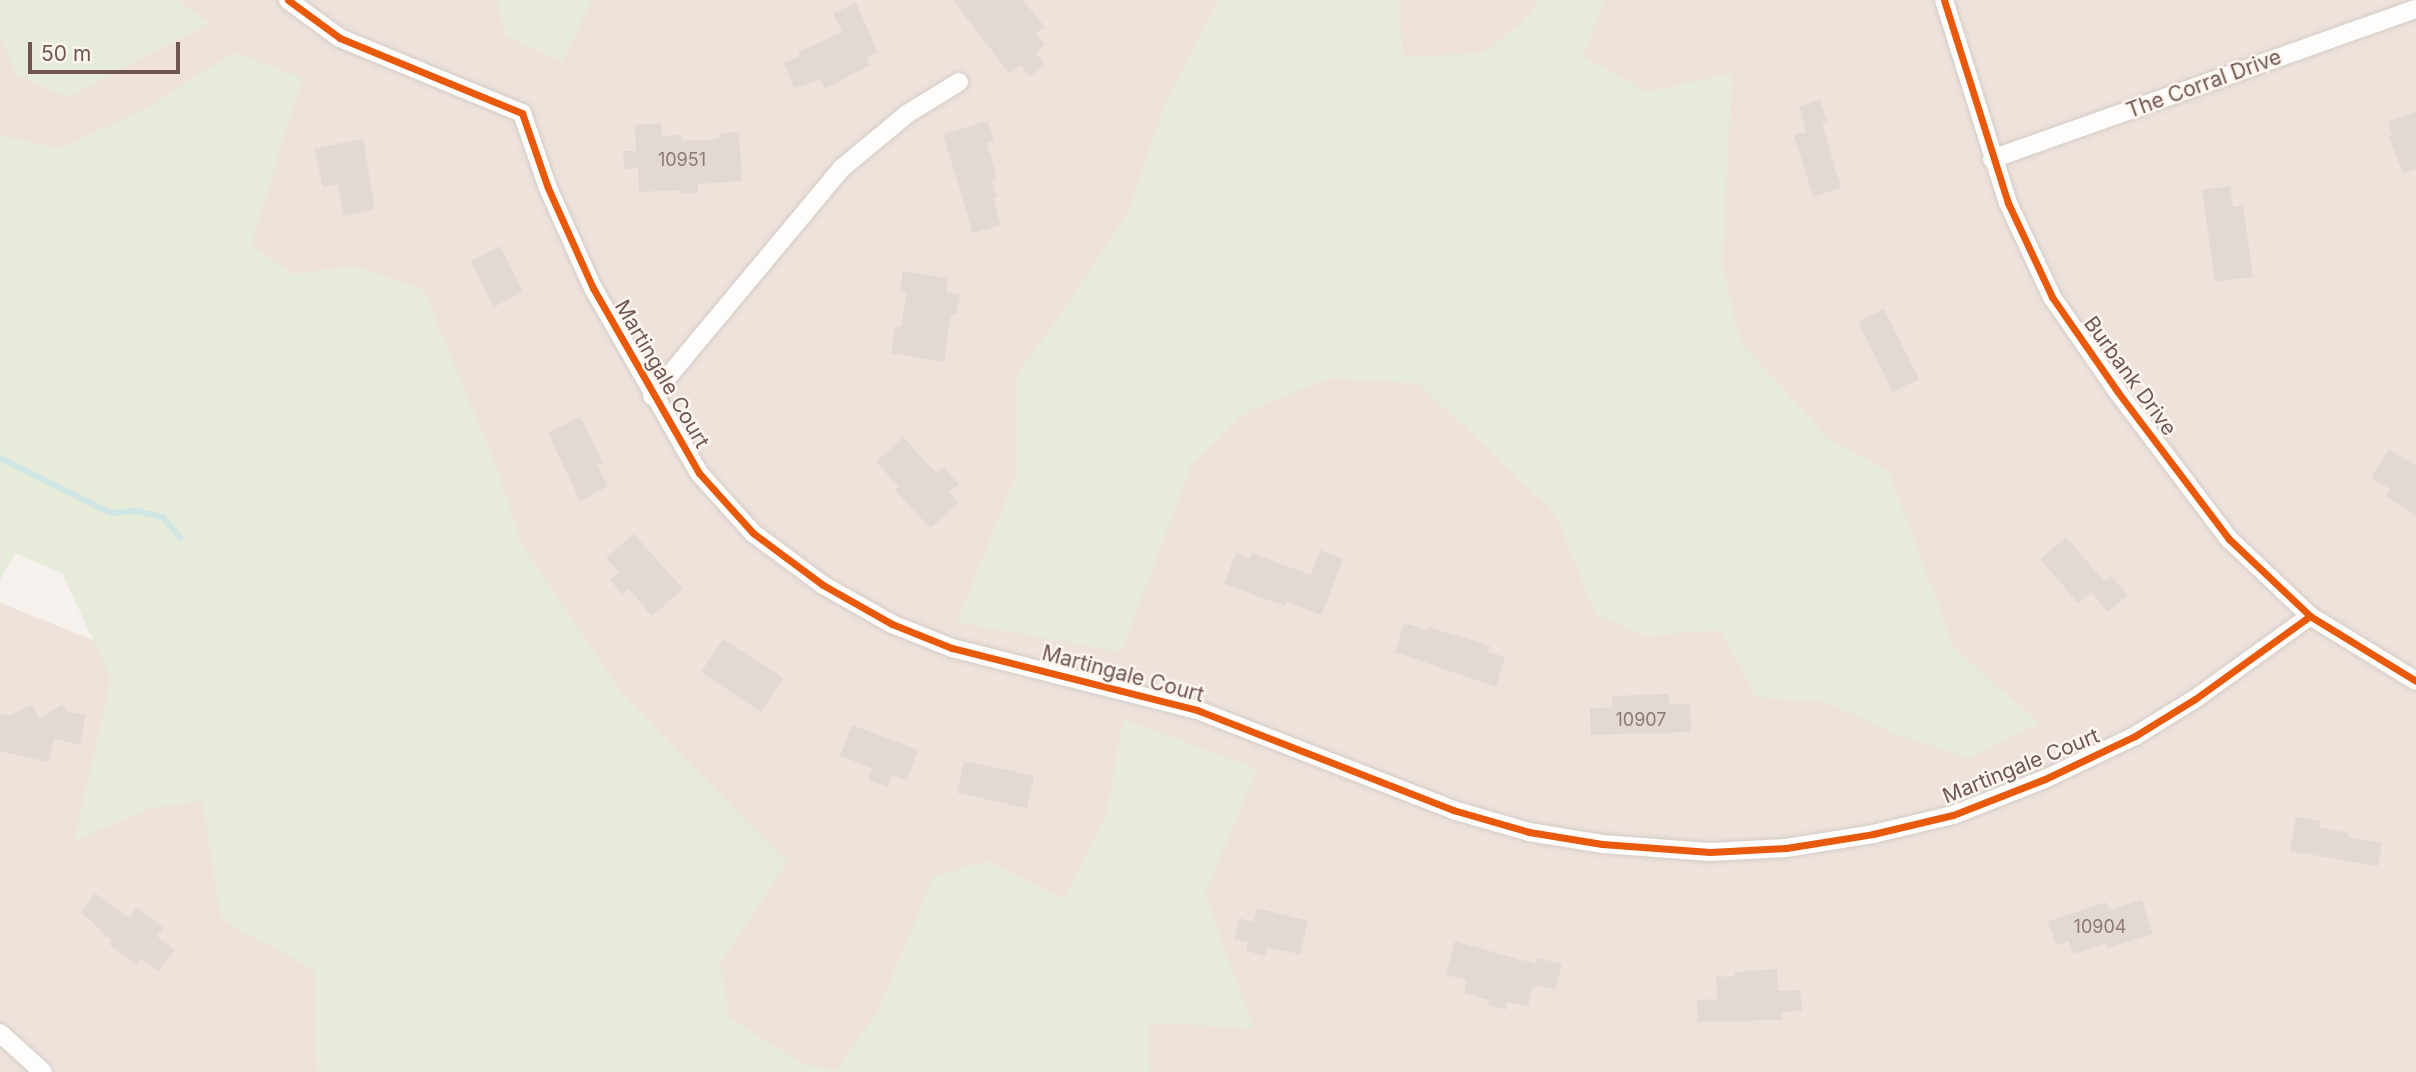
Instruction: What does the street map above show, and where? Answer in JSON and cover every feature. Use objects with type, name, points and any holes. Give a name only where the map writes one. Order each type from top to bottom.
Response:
[{"type":"street","name":"Martingale Court","points":[[288,0],[340,38],[522,113],[548,188],[593,288],[652,396],[699,473],[753,533],[823,586],[892,624],[952,648],[1197,710],[1452,810],[1529,832],[1602,844],[1710,852],[1786,848],[1873,834],[1953,815],[2045,779],[2135,736],[2195,699],[2310,616]]},
{"type":"street","name":"Burbank Drive","points":[[1944,0],[2008,203],[2052,297],[2117,391],[2229,539],[2310,616],[2416,681]]},
{"type":"street","name":"The Corral Drive","points":[[1992,159],[2416,9]]},
{"type":"street","points":[[652,396],[842,167],[907,114],[959,82]]},
{"type":"street","points":[[0,1033],[43,1072]]},
{"type":"shaded area","points":[[0,0],[2416,0],[2416,1072],[708,1072],[0,239]]},
{"type":"shaded area","points":[[0,603],[178,674],[479,1072],[0,1072]]},
{"type":"green space","points":[[0,0],[177,0],[210,23],[67,97],[15,74],[0,34]]},
{"type":"green space","points":[[497,0],[592,0],[562,62],[506,35]]},
{"type":"green space","points":[[1219,0],[1399,0],[1403,57],[1483,53],[1525,20],[1539,0],[1604,0],[1583,56],[1647,92],[1732,73],[1722,265],[1741,343],[1828,438],[1889,472],[1954,648],[2039,723],[1970,758],[1896,734],[1825,702],[1756,697],[1721,630],[1644,636],[1595,613],[1556,515],[1469,430],[1416,383],[1328,378],[1245,413],[1192,464],[1121,652],[957,622],[1017,473],[1017,374],[1064,310],[1127,213],[1167,99]]},
{"type":"green space","points":[[234,52],[302,78],[251,246],[292,274],[356,266],[423,289],[497,468],[523,547],[624,696],[787,862],[720,964],[730,1018],[802,1064],[836,1071],[879,1009],[933,877],[988,861],[1064,899],[1107,813],[1123,719],[1257,769],[1205,894],[1253,1028],[1149,1023],[1150,1072],[317,1072],[314,970],[221,919],[202,801],[150,808],[74,841],[111,679],[62,573],[15,553],[0,580],[0,136],[60,149],[148,107]]},
{"type":"building","points":[[953,0],[1023,0],[1045,27],[1036,34],[1045,45],[1036,53],[1045,64],[1030,77],[1020,65],[1009,73]]},
{"type":"building","points":[[856,3],[878,52],[867,57],[870,65],[825,89],[820,80],[794,88],[784,63],[800,56],[798,52],[842,32],[833,13]]},
{"type":"building","points":[[1820,100],[1827,122],[1822,123],[1841,188],[1813,197],[1794,135],[1806,132],[1799,106]]},
{"type":"building","points":[[2416,111],[2416,169],[2403,174],[2389,136],[2392,136],[2388,122]]},
{"type":"building","points":[[988,121],[994,142],[987,143],[997,178],[992,180],[997,197],[993,198],[1001,225],[973,233],[943,134]]},
{"type":"building","points":[[661,123],[662,136],[681,135],[682,141],[719,139],[719,133],[739,132],[742,181],[698,184],[698,193],[681,194],[681,190],[639,192],[638,168],[624,169],[623,151],[636,151],[635,125]]},
{"type":"building","points":[[363,138],[375,209],[344,216],[337,184],[323,187],[314,149]]},
{"type":"building","points":[[2230,186],[2233,207],[2243,205],[2253,277],[2215,282],[2202,190]]},
{"type":"building","points":[[500,246],[523,292],[494,307],[471,261]]},
{"type":"building","points":[[903,271],[948,278],[946,292],[960,295],[956,315],[951,314],[944,362],[891,353],[895,326],[901,327],[907,292],[900,291]]},
{"type":"building","points":[[1884,309],[1919,379],[1893,392],[1858,322]]},
{"type":"building","points":[[580,417],[603,463],[597,465],[608,486],[580,501],[548,433]]},
{"type":"building","points":[[903,437],[936,473],[943,467],[959,484],[949,492],[959,503],[930,528],[895,490],[899,487],[876,462]]},
{"type":"building","points":[[2389,449],[2416,466],[2416,515],[2386,496],[2390,489],[2371,478]]},
{"type":"building","points":[[634,534],[683,589],[652,616],[629,589],[623,595],[610,580],[619,572],[606,558]]},
{"type":"building","points":[[2066,537],[2104,581],[2111,576],[2128,595],[2108,612],[2091,592],[2078,603],[2040,559]]},
{"type":"building","points":[[1320,550],[1343,559],[1322,615],[1287,602],[1285,606],[1224,584],[1236,553],[1250,559],[1252,553],[1311,575]]},
{"type":"building","points":[[1404,623],[1428,630],[1429,627],[1490,646],[1488,652],[1505,657],[1496,687],[1395,652]]},
{"type":"building","points":[[723,639],[783,678],[761,712],[701,672]]},
{"type":"building","points":[[1668,694],[1669,704],[1690,704],[1691,732],[1591,735],[1590,708],[1613,707],[1612,696]]},
{"type":"building","points":[[62,704],[67,711],[86,715],[80,745],[54,739],[48,762],[0,751],[0,714],[8,716],[32,705],[39,719]]},
{"type":"building","points":[[852,725],[918,750],[907,780],[892,775],[888,787],[868,780],[872,768],[840,756]]},
{"type":"building","points":[[964,761],[1034,776],[1027,808],[957,793]]},
{"type":"building","points":[[2296,817],[2320,821],[2319,827],[2348,833],[2347,837],[2382,843],[2378,866],[2290,851]]},
{"type":"building","points":[[95,893],[129,918],[137,907],[164,928],[157,936],[175,950],[158,971],[141,958],[136,965],[109,944],[112,941],[81,912]]},
{"type":"building","points":[[2142,900],[2153,934],[2108,948],[2106,943],[2073,954],[2069,941],[2056,945],[2048,921],[2106,902],[2109,910]]},
{"type":"building","points":[[1257,908],[1308,921],[1300,954],[1267,948],[1265,956],[1246,951],[1248,942],[1234,939],[1239,918],[1253,922]]},
{"type":"building","points":[[1455,941],[1536,964],[1538,958],[1562,964],[1555,990],[1533,985],[1528,1007],[1507,1002],[1506,1010],[1488,1005],[1489,1000],[1464,993],[1467,980],[1446,975]]},
{"type":"building","points":[[1777,969],[1778,991],[1800,990],[1802,1011],[1781,1012],[1782,1020],[1698,1022],[1697,1000],[1717,999],[1716,977],[1735,976],[1734,972]]},
{"type":"waterway","points":[[0,458],[111,513],[136,511],[163,517],[180,538]]},
{"type":"cycle path","points":[[288,0],[340,38],[522,113],[548,188],[593,288],[699,473],[753,533],[823,585],[892,624],[952,648],[1197,710],[1453,810],[1529,832],[1602,844],[1710,852],[1786,848],[1873,834],[1953,815],[2045,779],[2135,736],[2195,699],[2310,616]]},
{"type":"cycle path","points":[[1944,0],[2008,203],[2052,297],[2117,391],[2229,539],[2310,616],[2416,681]]}]
